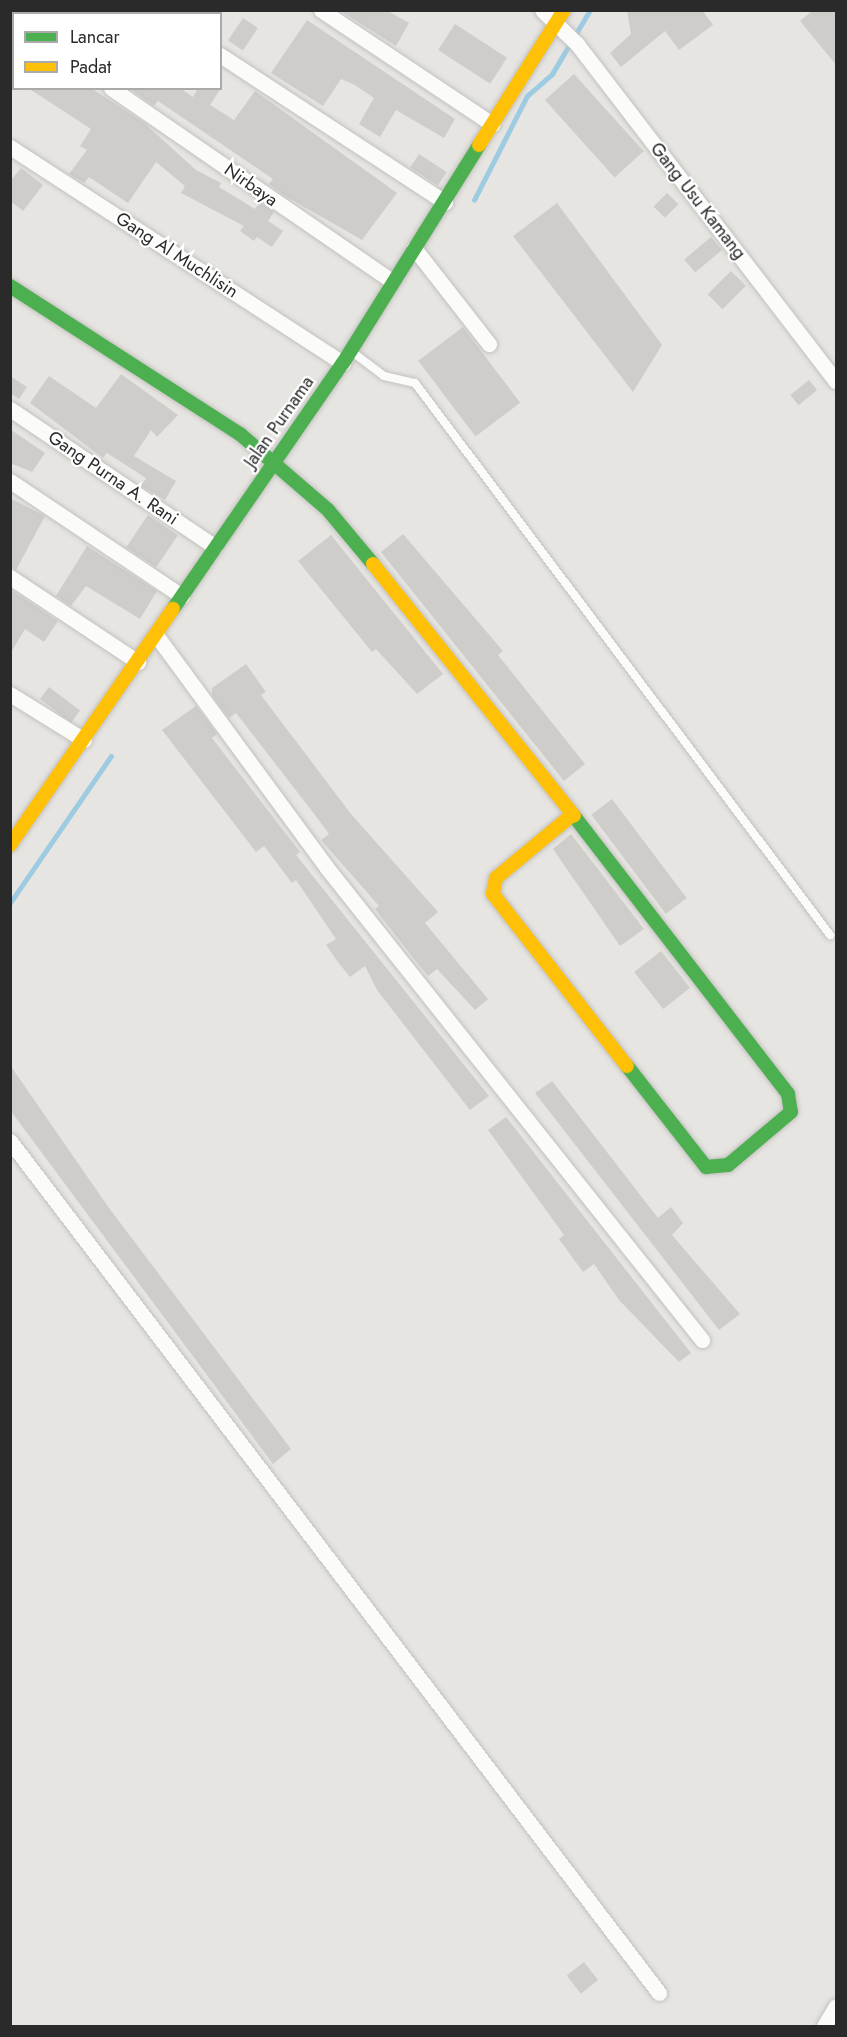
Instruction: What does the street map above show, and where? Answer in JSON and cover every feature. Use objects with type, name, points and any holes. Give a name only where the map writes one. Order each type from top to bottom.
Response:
[{"type":"street","points":[[321,10],[492,124]]},
{"type":"street","name":"Gang Usu Kamang","points":[[542,10],[561,16],[573,38],[837,381]]},
{"type":"street","name":"Jalan Purnama","points":[[10,845],[15,829],[84,740],[346,357],[561,16]]},
{"type":"street","points":[[222,56],[445,202]]},
{"type":"street","name":"Nirbaya","points":[[114,90],[392,281]]},
{"type":"street","name":"Gang Al Muchlisin","points":[[10,147],[346,357]]},
{"type":"street","points":[[414,248],[489,344]]},
{"type":"street","points":[[10,286],[240,434],[274,461],[342,527],[572,814],[788,1094],[791,1112],[728,1165],[706,1167],[493,894],[496,878],[572,814]]},
{"type":"street","name":"Gang Purna A. Rani","points":[[10,409],[215,547]]},
{"type":"street","points":[[10,481],[182,596]]},
{"type":"street","points":[[10,577],[138,662]]},
{"type":"street","points":[[156,635],[327,868],[702,1340]]},
{"type":"street","points":[[10,694],[84,740]]},
{"type":"street","points":[[10,1141],[659,1993]]},
{"type":"street","points":[[824,2026],[837,2006]]},
{"type":"lane","points":[[346,357],[384,376],[415,383],[830,935]]},
{"type":"building","points":[[339,10],[386,10],[409,23],[396,46]]},
{"type":"building","points":[[627,10],[702,10],[713,25],[679,50],[665,31],[621,67],[610,53],[631,34]]},
{"type":"building","points":[[813,10],[837,10],[837,66],[800,21]]},
{"type":"building","points":[[243,18],[258,28],[243,50],[228,40]]},
{"type":"building","points":[[307,20],[455,119],[444,138],[396,110],[380,137],[359,124],[374,98],[355,85],[341,79],[323,106],[271,73]]},
{"type":"building","points":[[455,24],[507,58],[490,84],[438,50]]},
{"type":"building","points":[[574,74],[644,151],[615,177],[545,100]]},
{"type":"building","points":[[31,90],[94,90],[143,122],[196,170],[221,183],[219,187],[255,209],[260,202],[274,212],[268,221],[283,231],[272,247],[257,237],[254,241],[240,231],[244,226],[181,193],[185,186],[156,162],[128,203],[89,177],[84,183],[69,174],[87,150],[80,146],[91,129]]},
{"type":"building","points":[[132,90],[183,90],[193,97],[197,90],[220,90],[210,105],[234,120],[255,91],[397,193],[362,240],[285,196],[269,184],[273,179],[158,101],[154,106]]},
{"type":"building","points":[[419,154],[447,172],[438,185],[410,167]]},
{"type":"building","points":[[21,168],[43,185],[23,211],[10,201],[10,181]]},
{"type":"building","points":[[667,193],[678,204],[665,218],[654,206]]},
{"type":"building","points":[[557,203],[662,345],[633,392],[513,236]]},
{"type":"building","points":[[711,237],[722,250],[695,273],[684,259]]},
{"type":"building","points":[[731,271],[746,286],[723,309],[708,294]]},
{"type":"building","points":[[463,327],[520,403],[475,437],[418,361]]},
{"type":"building","points":[[121,374],[178,415],[157,437],[151,430],[134,456],[176,481],[165,500],[141,486],[146,478],[107,453],[103,458],[30,403],[49,376],[96,408]]},
{"type":"building","points":[[10,376],[27,387],[19,399],[10,393]]},
{"type":"building","points":[[809,380],[817,390],[799,405],[790,395]]},
{"type":"building","points":[[10,429],[45,453],[32,472],[10,463]]},
{"type":"building","points":[[10,498],[45,516],[16,570],[10,567]]},
{"type":"building","points":[[148,515],[178,535],[156,567],[126,547]]},
{"type":"building","points":[[403,534],[503,651],[498,655],[585,764],[564,781],[381,552]]},
{"type":"building","points":[[331,535],[443,674],[417,694],[376,649],[372,652],[298,561]]},
{"type":"building","points":[[87,546],[157,591],[140,619],[86,586],[71,606],[56,596]]},
{"type":"building","points":[[10,589],[58,621],[44,642],[25,629],[10,654]]},
{"type":"building","points":[[246,664],[266,692],[261,695],[351,814],[438,912],[425,923],[488,999],[475,1010],[437,969],[428,976],[375,909],[379,906],[321,840],[329,834],[315,815],[236,713],[229,718],[212,695],[212,688]]},
{"type":"building","points":[[49,687],[80,710],[71,722],[40,699]]},
{"type":"building","points":[[196,706],[217,734],[212,738],[300,852],[296,855],[489,1096],[470,1110],[377,990],[365,966],[350,977],[338,962],[326,945],[336,939],[296,880],[292,883],[264,846],[256,852],[162,730]]},
{"type":"building","points":[[612,799],[687,898],[666,914],[591,815]]},
{"type":"building","points":[[571,834],[644,929],[620,946],[553,849]]},
{"type":"building","points":[[661,951],[690,988],[663,1009],[634,972]]},
{"type":"building","points":[[10,1065],[109,1208],[291,1449],[273,1464],[10,1110]]},
{"type":"building","points":[[552,1081],[658,1218],[671,1207],[683,1223],[672,1235],[740,1314],[719,1330],[535,1093]]},
{"type":"building","points":[[506,1117],[691,1353],[679,1362],[619,1300],[594,1264],[583,1272],[559,1239],[564,1235],[488,1130]]},
{"type":"building","points":[[584,1962],[598,1980],[581,1994],[567,1976]]},
{"type":"waterway","points":[[474,200],[527,96],[552,74],[590,10]]},
{"type":"waterway","points":[[10,903],[111,756]]},
{"type":"traffic: fast","points":[[173,609],[343,363],[479,145]]},
{"type":"traffic: fast","points":[[10,286],[240,434],[328,510],[373,564]]},
{"type":"traffic: fast","points":[[574,816],[788,1094],[791,1112],[728,1165],[706,1167],[627,1066]]},
{"type":"traffic: slow","points":[[479,145],[564,10]]},
{"type":"traffic: slow","points":[[373,564],[574,816]]},
{"type":"traffic: slow","points":[[10,845],[173,609]]},
{"type":"traffic: slow","points":[[572,815],[496,878],[493,894],[627,1066]]}]
